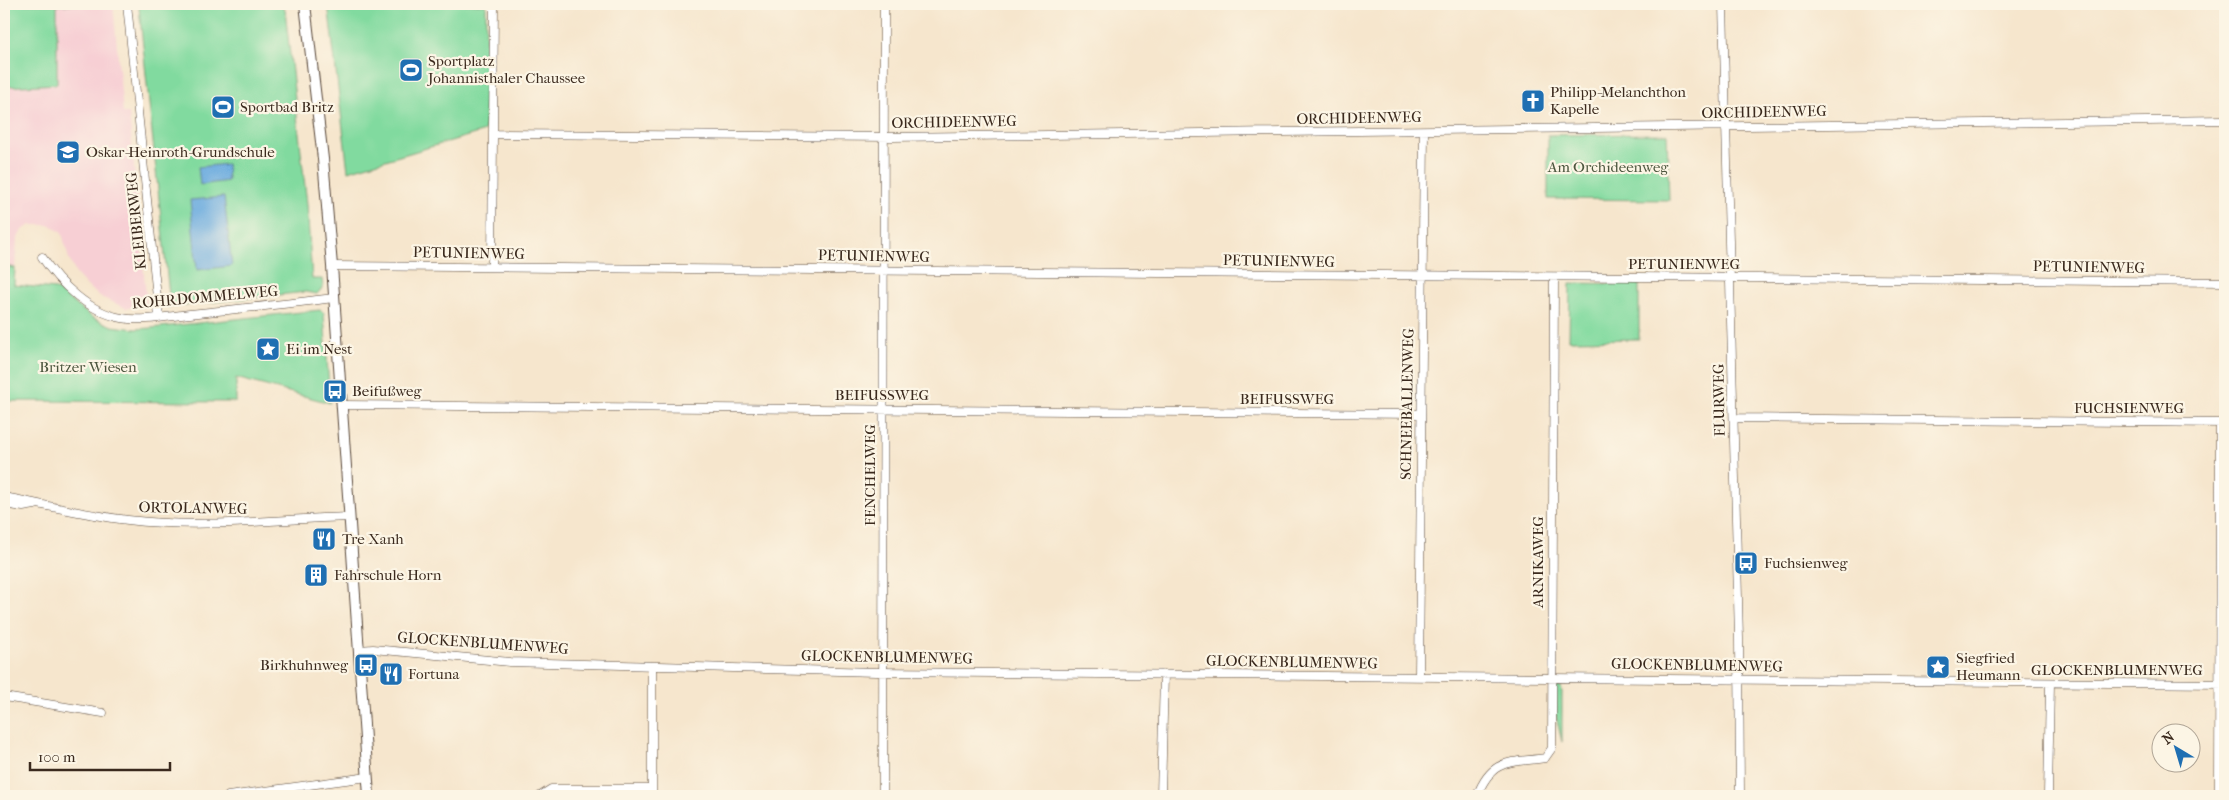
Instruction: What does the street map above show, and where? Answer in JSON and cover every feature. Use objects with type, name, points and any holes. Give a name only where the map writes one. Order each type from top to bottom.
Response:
[{"type":"street","name":"KLEIBERWEG","points":[[127,4],[159,317]]},
{"type":"street","points":[[305,4],[323,159],[332,266],[369,796]]},
{"type":"street","points":[[492,267],[494,4]]},
{"type":"street","name":"FENCHELWEG","points":[[883,796],[884,4]]},
{"type":"street","name":"FLURWEG","points":[[1723,4],[1740,679],[1740,796]]},
{"type":"street","name":"ORCHIDEENWEG","points":[[493,134],[884,137],[2225,120]]},
{"type":"street","name":"SCHNEEBALLENWEG","points":[[1419,677],[1424,131]]},
{"type":"street","name":"ROHRDOMMELWEG","points":[[42,257],[60,280],[85,301],[102,312],[122,319],[159,317],[334,298]]},
{"type":"street","name":"PETUNIENWEG","points":[[332,266],[2225,282]]},
{"type":"street","name":"ARNIKAWEG","points":[[1477,796],[1489,774],[1502,764],[1516,760],[1545,758],[1550,752],[1554,277]]},
{"type":"street","name":"BEIFUSSWEG","points":[[342,405],[1421,414]]},
{"type":"street","name":"FUCHSIENWEG","points":[[1734,418],[2223,423]]},
{"type":"street","points":[[2218,796],[2222,684],[2223,423]]},
{"type":"street","name":"ORTOLANWEG","points":[[4,497],[36,505],[128,520],[195,524],[241,524],[349,517]]},
{"type":"street","name":"ORTOLANWEG","points":[[4,504],[23,507],[36,505]]},
{"type":"street","name":"GLOCKENBLUMENWEG","points":[[359,650],[371,649],[510,662],[884,672],[2222,684]]},
{"type":"street","points":[[540,796],[552,789],[652,792],[652,666]]},
{"type":"street","points":[[1161,796],[1164,674]]},
{"type":"street","points":[[2048,796],[2050,683]]},
{"type":"street","points":[[4,697],[103,713]]},
{"type":"street","points":[[228,796],[368,777]]},
{"type":"shaded area","name":"Oskar-Heinroth-Grundschule","points":[[113,4],[123,113],[129,113],[147,307],[126,308],[103,298],[90,289],[76,274],[69,259],[62,233],[51,225],[31,225],[22,230],[17,240],[15,268],[4,266],[4,87],[57,84],[57,5]]},
{"type":"green space","points":[[4,4],[113,4],[57,5],[57,84],[4,87]]},
{"type":"green space","name":"Sportbad Britz","points":[[143,4],[281,4],[285,10],[307,204],[312,279],[322,279],[323,287],[317,294],[306,292],[167,307],[166,295],[169,295],[139,8]]},
{"type":"green space","name":"Sportplatz Johannisthaler Chaussee","points":[[328,4],[486,4],[485,131],[348,171]]},
{"type":"green space","name":"Am Orchideenweg","points":[[1667,134],[1669,200],[1548,199],[1548,135]]},
{"type":"green space","name":"Britzer Wiesen","points":[[4,266],[15,268],[14,285],[56,289],[93,318],[112,326],[136,329],[151,328],[320,310],[324,313],[330,403],[236,378],[236,402],[4,401]]},
{"type":"green space","points":[[1570,283],[1639,284],[1639,339],[1569,340]]},
{"type":"green space","points":[[1557,686],[1561,687],[1562,691],[1562,742],[1556,716],[1555,690]]},
{"type":"water","points":[[227,164],[228,181],[200,185],[198,167]]},
{"type":"water","points":[[224,197],[232,266],[197,270],[190,200]]},
{"type":"place","name":"Sportplatz Johannisthaler Chaussee","points":[[411,70]]},
{"type":"place","name":"Philipp-Melanchthon Kapelle","points":[[1533,101]]},
{"type":"place","name":"Sportbad Britz","points":[[223,107]]},
{"type":"place","name":"Oskar-Heinroth-Grundschule","points":[[68,152]]},
{"type":"place","name":"Ei im Nest","points":[[268,349]]},
{"type":"place","name":"Beifußweg","points":[[335,391]]},
{"type":"place","name":"Tre Xanh","points":[[324,539]]},
{"type":"place","name":"Fuchsienweg","points":[[1746,563]]},
{"type":"place","name":"Fahrschule Horn","points":[[316,575]]},
{"type":"place","name":"Birkhuhnweg","points":[[366,665]]},
{"type":"place","name":"Siegfried Heumann","points":[[1938,667]]},
{"type":"place","name":"Fortuna","points":[[391,674]]}]
